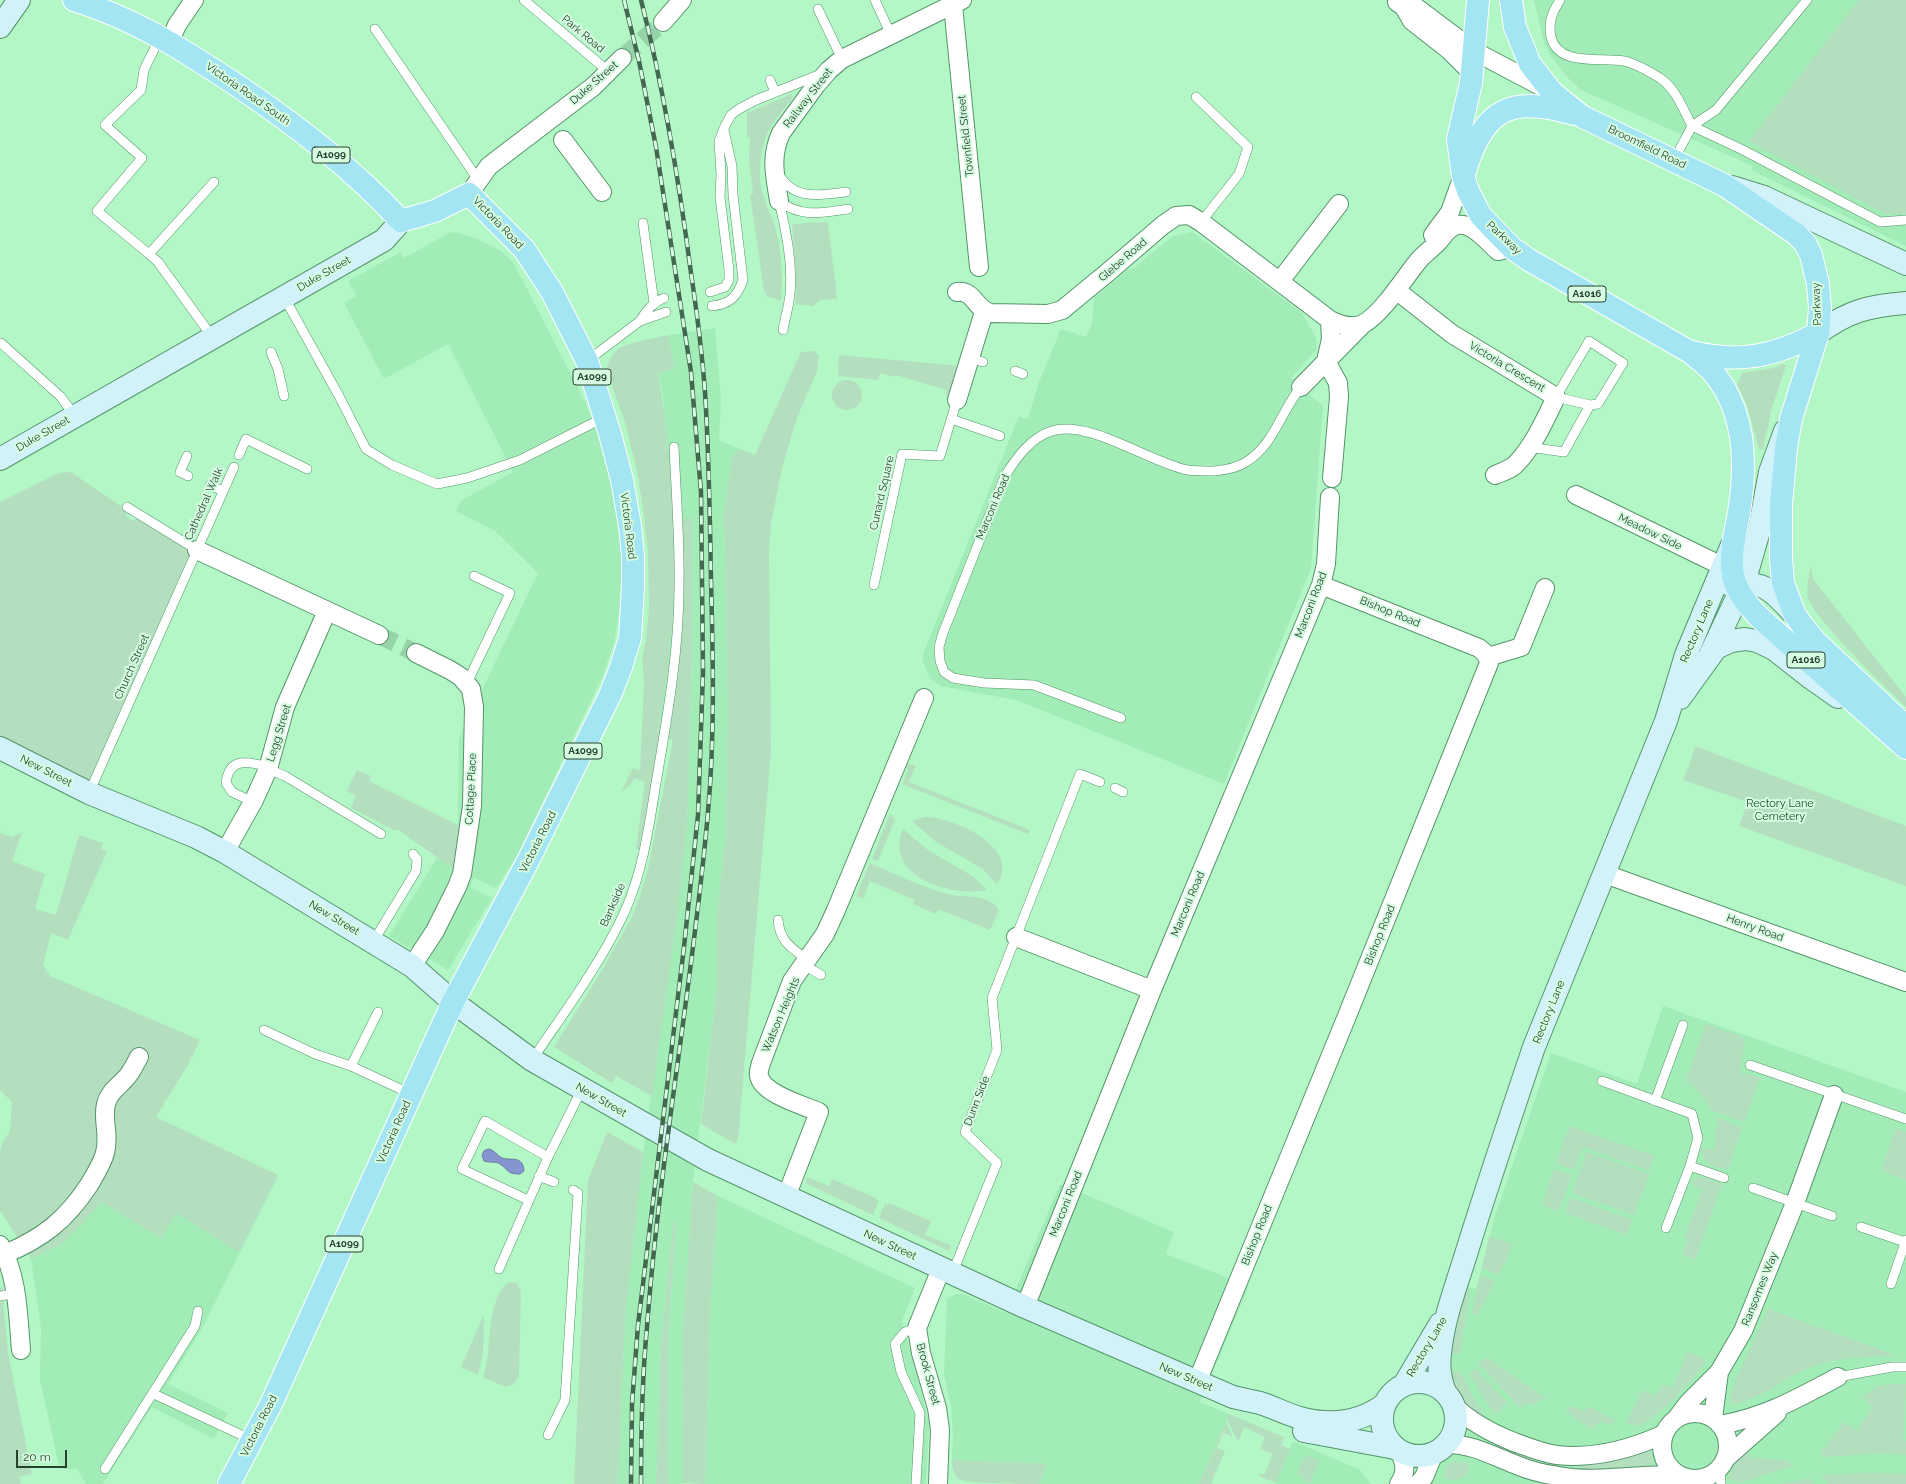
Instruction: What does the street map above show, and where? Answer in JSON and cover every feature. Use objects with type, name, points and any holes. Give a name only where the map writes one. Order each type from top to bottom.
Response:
[{"type":"main road","points":[[0,0],[0,7]]},
{"type":"main road","points":[[0,27],[19,0]]},
{"type":"main road","name":"Victoria Road South","points":[[74,0],[113,14],[165,39],[254,97],[341,162],[372,190],[401,221]]},
{"type":"main road","name":"Parkway","points":[[1478,0],[1469,94],[1458,139],[1463,176],[1468,191],[1480,216],[1512,248],[1550,273],[1690,352],[1711,370],[1722,386],[1731,403],[1740,428],[1744,470],[1733,543],[1732,574],[1736,582]]},
{"type":"main road","name":"A1016","points":[[1511,0],[1515,27],[1530,64],[1551,91]]},
{"type":"main road","name":"Broomfield Road","points":[[1551,91],[1583,116],[1724,185],[1764,197],[1906,264]]},
{"type":"main road","name":"A1016","points":[[1463,176],[1472,148],[1480,134],[1487,124],[1501,113],[1514,107],[1528,105],[1549,106],[1583,116]]},
{"type":"main road","name":"Parkway","points":[[1690,352],[1710,357],[1746,358],[1778,350],[1818,333],[1820,308],[1818,284],[1811,255],[1805,243],[1796,234],[1724,185]]},
{"type":"main road","name":"Duke Street","points":[[0,459],[74,415],[213,338],[254,321],[284,297],[384,240],[401,221],[435,211],[474,187]]},
{"type":"main road","name":"Victoria Road","points":[[229,1484],[253,1441],[287,1370],[453,1002],[528,861],[593,731],[621,667],[630,638],[633,556],[630,526],[622,480],[605,417],[587,362],[552,292],[524,249],[474,187]]},
{"type":"main road","points":[[1818,333],[1847,314],[1881,305],[1906,303]]},
{"type":"main road","name":"A1016","points":[[1818,333],[1790,419],[1781,504],[1781,558],[1783,583],[1795,614],[1816,641],[1906,727]]},
{"type":"main road","points":[[1710,654],[1736,582],[1758,535],[1770,472],[1790,419]]},
{"type":"main road","points":[[1736,582],[1762,586],[1769,589],[1795,614]]},
{"type":"main road","name":"A1016","points":[[1736,582],[1758,616],[1876,723],[1906,748]]},
{"type":"main road","name":"Rectory Lane","points":[[1449,1399],[1440,1378],[1439,1358],[1449,1310],[1534,1047],[1666,721],[1686,655],[1714,591],[1736,582]]},
{"type":"main road","name":"Rectory Lane","points":[[1666,721],[1710,654],[1723,644],[1745,639],[1763,643],[1774,650],[1811,678],[1876,723]]},
{"type":"main road","name":"New Street","points":[[0,748],[89,793],[196,837],[225,852],[412,966],[453,1002],[532,1060],[708,1160],[786,1197],[1025,1307],[1233,1397],[1260,1403],[1300,1418],[1325,1422],[1346,1421],[1364,1417],[1385,1404]]},
{"type":"main road","name":"Rectory Lane","points":[[1404,1385],[1449,1310]]},
{"type":"main road","points":[[1421,1382],[1438,1387],[1449,1399],[1456,1426],[1441,1449],[1423,1457],[1411,1456],[1398,1450],[1384,1433],[1382,1423],[1385,1404],[1396,1390],[1404,1385],[1421,1382]]},
{"type":"main road","name":"New Street","points":[[1233,1397],[1256,1413],[1297,1430],[1398,1450]]},
{"type":"street","points":[[165,39],[177,25],[194,0]]},
{"type":"street","points":[[663,22],[682,0]]},
{"type":"street","name":"Railway Street","points":[[779,201],[774,167],[774,155],[782,133],[829,70],[842,59],[954,2]]},
{"type":"street","name":"Townfield Street","points":[[954,2],[979,267]]},
{"type":"street","name":"Broomfield Road","points":[[1400,2],[1413,5],[1474,51],[1551,91]]},
{"type":"street","name":"Broomfield Road","points":[[1400,2],[1412,21],[1448,50],[1472,73]]},
{"type":"street","name":"Duke Street","points":[[474,187],[489,166],[594,86],[622,58]]},
{"type":"street","points":[[563,140],[602,192]]},
{"type":"street","points":[[1420,259],[1432,236],[1450,212],[1463,176]]},
{"type":"street","points":[[1280,281],[1339,204]]},
{"type":"street","name":"Glebe Road","points":[[984,312],[1002,314],[1048,314],[1062,310],[1107,274],[1163,225],[1176,216],[1189,215],[1201,222],[1330,320],[1340,325],[1362,325]]},
{"type":"street","points":[[1362,325],[1372,317],[1396,290],[1420,259],[1439,241],[1445,232],[1454,226],[1458,225],[1472,228],[1498,250],[1512,248]]},
{"type":"street","name":"Victoria Crescent","points":[[1396,290],[1452,334],[1556,397],[1542,425],[1514,466],[1506,471],[1495,474]]},
{"type":"street","points":[[957,292],[968,293],[984,312],[977,360],[957,400]]},
{"type":"street","points":[[1330,320],[1331,339],[1326,361],[1338,383],[1339,397],[1332,478]]},
{"type":"street","name":"Marconi Road","points":[[1300,387],[1362,325]]},
{"type":"street","name":"Meadow Side","points":[[1576,495],[1736,582]]},
{"type":"street","name":"Marconi Road","points":[[1025,1307],[1152,990],[1321,585],[1326,564],[1330,497]]},
{"type":"street","points":[[197,550],[379,635]]},
{"type":"street","name":"Bishop Road","points":[[1197,1382],[1487,670],[1488,657],[1479,648],[1321,585]]},
{"type":"street","points":[[1488,657],[1520,647],[1545,588]]},
{"type":"street","name":"Legg Street","points":[[225,852],[253,802],[268,768],[285,707],[327,610]]},
{"type":"street","points":[[416,653],[450,670],[467,683]]},
{"type":"street","name":"Cottage Place","points":[[412,966],[435,930],[462,874],[472,806],[474,707],[471,689],[467,683]]},
{"type":"street","name":"Watson Heights","points":[[786,1197],[819,1112],[778,1095],[764,1087],[758,1075],[761,1063],[792,981],[825,934],[836,910],[924,698]]},
{"type":"street","name":"Henry Road","points":[[1605,874],[1906,982]]},
{"type":"street","points":[[1016,937],[1152,990]]},
{"type":"street","points":[[21,1350],[8,1295],[3,1250],[29,1244],[49,1231],[66,1216],[80,1198],[96,1174],[105,1154],[108,1130],[104,1116],[106,1103],[112,1091],[127,1078],[139,1057]]},
{"type":"street","name":"Ransomes Way","points":[[1676,1419],[1689,1402],[1719,1372],[1743,1330],[1795,1203],[1834,1095]]},
{"type":"street","name":"Brook Street","points":[[938,1484],[940,1430],[937,1408],[921,1353],[917,1328],[947,1271]]},
{"type":"street","name":"Ransomes Way","points":[[1717,1422],[1719,1372]]},
{"type":"street","points":[[1690,1479],[1668,1465],[1662,1452],[1664,1434],[1669,1425],[1676,1419],[1690,1413],[1698,1413],[1717,1422],[1744,1421],[1785,1406],[1838,1377]]},
{"type":"street","points":[[1449,1399],[1467,1418],[1495,1434],[1533,1449],[1556,1455],[1581,1456],[1625,1449],[1642,1444],[1664,1434]]},
{"type":"street","points":[[1418,1484],[1441,1449],[1463,1445],[1487,1451],[1514,1464],[1558,1476],[1583,1478],[1690,1479],[1722,1470],[1738,1445],[1785,1406]]},
{"type":"street","points":[[1717,1422],[1725,1433],[1727,1442],[1722,1470]]},
{"type":"street","points":[[1398,1450],[1404,1463],[1405,1472],[1399,1484]]},
{"type":"lane","name":"Park Road","points":[[524,0],[609,72]]},
{"type":"lane","points":[[874,0],[891,35]]},
{"type":"lane","points":[[1560,0],[1553,12],[1549,26],[1553,44],[1561,54],[1575,58],[1626,61],[1660,78],[1671,87],[1692,126],[1743,150],[1880,222],[1906,220]]},
{"type":"lane","points":[[1674,160],[1692,126],[1716,110],[1807,0]]},
{"type":"lane","points":[[818,9],[842,59]]},
{"type":"lane","points":[[375,29],[474,187]]},
{"type":"lane","points":[[165,39],[144,70],[142,90],[105,125],[142,158],[97,210],[158,262],[213,338]]},
{"type":"lane","points":[[710,292],[725,287],[729,280],[720,197],[721,174],[719,141],[731,115],[739,109],[776,92],[829,70]]},
{"type":"lane","points":[[770,80],[776,92]]},
{"type":"lane","points":[[1196,97],[1248,147],[1239,174],[1201,222]]},
{"type":"lane","points":[[712,306],[723,305],[732,300],[739,292],[743,280],[733,196],[732,166],[724,130]]},
{"type":"lane","points":[[774,167],[782,181],[794,192],[816,195],[846,192]]},
{"type":"lane","points":[[149,254],[214,182]]},
{"type":"lane","points":[[779,201],[789,209],[800,212],[820,212],[848,209]]},
{"type":"lane","points":[[779,201],[788,252],[790,288],[789,303],[783,330]]},
{"type":"lane","points":[[643,223],[654,303]]},
{"type":"lane","points":[[284,297],[339,396],[366,449],[392,465],[436,484],[467,478],[520,460],[605,417]]},
{"type":"lane","points":[[587,362],[640,321],[654,303],[664,298]]},
{"type":"lane","points":[[640,321],[666,312]]},
{"type":"lane","points":[[1589,342],[1622,363],[1598,404],[1590,405],[1556,397],[1589,342]]},
{"type":"lane","points":[[1,343],[61,397],[74,415]]},
{"type":"lane","points":[[271,352],[278,369],[284,396]]},
{"type":"lane","name":"Marconi Road","points":[[1121,718],[1034,684],[964,681],[953,678],[944,672],[940,661],[939,647],[943,633],[1005,476],[1016,459],[1031,443],[1052,431],[1064,429],[1084,431],[1188,470],[1207,471],[1236,467],[1250,460],[1263,447],[1273,433],[1291,399],[1300,387]]},
{"type":"lane","name":"Cunard Square","points":[[874,585],[902,454],[940,456],[957,400]]},
{"type":"lane","points":[[1528,447],[1564,452],[1590,405]]},
{"type":"lane","points":[[951,419],[1000,436]]},
{"type":"lane","points":[[238,455],[246,439],[307,469]]},
{"type":"lane","name":"Bankside","points":[[532,1060],[611,937],[625,911],[635,886],[643,858],[664,740],[673,671],[679,588],[674,447]]},
{"type":"lane","points":[[187,456],[180,472],[188,476]]},
{"type":"lane","name":"Cathedral Walk","points":[[197,550],[234,467]]},
{"type":"lane","points":[[210,485],[223,491]]},
{"type":"lane","points":[[127,506],[197,550]]},
{"type":"lane","name":"Church Street","points":[[89,793],[197,550]]},
{"type":"lane","points":[[467,683],[510,593],[474,576]]},
{"type":"lane","points":[[253,802],[232,792],[226,784],[227,775],[231,767],[238,763],[248,762],[268,768],[285,776],[381,834]]},
{"type":"lane","name":"Dunn Side","points":[[947,1271],[997,1163],[965,1132],[997,1050],[992,998],[1080,774],[1100,782]]},
{"type":"lane","points":[[373,942],[416,871],[417,859],[413,854]]},
{"type":"lane","points":[[778,920],[782,937],[786,943],[806,963],[821,975]]},
{"type":"lane","points":[[352,1066],[378,1012]]},
{"type":"lane","points":[[1655,1101],[1683,1025]]},
{"type":"lane","points":[[264,1030],[315,1054],[352,1066],[411,1094]]},
{"type":"lane","points":[[1750,1065],[1906,1119]]},
{"type":"lane","points":[[1602,1081],[1692,1114],[1698,1138],[1690,1166],[1666,1228]]},
{"type":"lane","points":[[499,1269],[539,1176],[582,1089]]},
{"type":"lane","points":[[528,1200],[462,1169],[485,1122],[548,1157]]},
{"type":"lane","points":[[1690,1166],[1724,1178]]},
{"type":"lane","points":[[539,1176],[554,1182]]},
{"type":"lane","points":[[1753,1188],[1832,1216]]},
{"type":"lane","points":[[548,1435],[565,1400],[578,1193],[573,1190]]},
{"type":"lane","points":[[1861,1227],[1906,1241],[1891,1284]]},
{"type":"lane","points":[[105,1469],[154,1394],[195,1326],[198,1311]]},
{"type":"lane","points":[[916,1484],[920,1413],[901,1372],[895,1344],[905,1332],[917,1328]]},
{"type":"lane","points":[[1838,1377],[1892,1367],[1906,1367]]},
{"type":"lane","points":[[154,1394],[253,1441]]},
{"type":"shaded area","points":[[1534,0],[1906,0],[1906,246],[1751,170],[1753,166],[1581,90],[1569,79],[1550,55],[1544,43]]},
{"type":"shaded area","points":[[454,232],[478,239],[501,251],[512,261],[585,402],[597,433],[613,486],[620,525],[622,564],[619,614],[614,642],[603,675],[517,856],[496,888],[474,878],[470,887],[492,898],[448,970],[389,936],[437,858],[455,869],[458,825],[459,738],[538,573],[494,530],[456,511],[462,500],[513,472],[448,344],[384,379],[344,303],[356,296],[348,281],[401,252],[404,258],[449,233]]},
{"type":"shaded area","points":[[1192,232],[1301,312],[1316,337],[1317,349],[1291,378],[1323,406],[1311,568],[1224,784],[1016,700],[941,686],[930,678],[923,662],[923,654],[1019,416],[1028,419],[1039,382],[1061,329],[1086,337],[1092,323],[1094,298],[1125,271],[1135,267],[1173,236]]},
{"type":"shaded area","points":[[715,328],[721,401],[719,440],[739,449],[732,457],[724,512],[728,712],[726,833],[717,916],[717,984],[693,1182],[683,1329],[682,1484],[668,1484],[668,1344],[676,1222],[673,1222],[661,1344],[656,1484],[618,1484],[625,1320],[633,1237],[687,826],[692,657],[692,519],[683,519],[683,587],[660,739],[658,736],[671,636],[674,593],[674,545],[663,395],[657,374],[674,368],[669,335]]},
{"type":"shaded area","points":[[1663,1006],[1906,1092],[1906,1484],[1425,1484],[1439,1462],[1457,1444],[1466,1427],[1467,1407],[1459,1397],[1452,1382],[1450,1363],[1466,1287],[1476,1289],[1496,1213],[1551,1053],[1637,1084]]},
{"type":"shaded area","points":[[278,1175],[202,1329],[168,1384],[228,1413],[214,1439],[152,1407],[103,1484],[86,1484],[77,1469],[63,1469],[58,1461],[40,1380],[41,1328],[31,1259],[61,1244],[101,1202]]},
{"type":"shaded area","points":[[1060,1184],[1174,1232],[1166,1254],[1249,1286],[1200,1402],[1229,1414],[1199,1484],[1039,1484],[1047,1464],[952,1460],[953,1435],[951,1406],[944,1375],[947,1299],[956,1294],[963,1294],[1006,1313]]},
{"type":"shaded area","points":[[718,1196],[915,1288],[902,1321],[927,1414],[929,1427],[926,1484],[705,1484],[711,1293]]},
{"type":"shaded area","points":[[1293,1441],[1360,1470],[1371,1484],[1275,1484]]},
{"type":"green space","points":[[1859,0],[1906,0],[1906,214],[1886,214],[1749,141]]},
{"type":"green space","points":[[791,94],[793,97],[775,121],[766,137],[760,164],[762,191],[776,229],[779,242],[782,276],[781,301],[767,296],[764,290],[750,195],[753,194],[749,160],[750,137],[747,137],[747,113]]},
{"type":"green space","points":[[828,222],[837,299],[821,300],[813,306],[796,304],[796,278],[792,225]]},
{"type":"green space","points":[[669,335],[674,368],[657,374],[665,418],[673,513],[675,578],[672,629],[658,735],[660,739],[639,849],[636,849],[645,782],[635,778],[628,787],[621,792],[633,768],[640,771],[644,682],[642,657],[646,640],[649,608],[648,552],[636,467],[624,419],[609,378],[607,367],[612,355],[619,348],[635,342]]},
{"type":"green space","points":[[814,351],[819,356],[817,372],[798,415],[783,464],[771,524],[769,551],[771,751],[738,1139],[735,1144],[701,1124],[717,984],[717,916],[726,833],[728,712],[724,512],[732,457],[739,449],[755,455],[801,352]]},
{"type":"green space","points":[[839,355],[962,366],[952,398],[946,395],[947,390],[896,375],[895,377],[880,373],[878,380],[838,376]]},
{"type":"green space","points":[[1784,364],[1786,366],[1772,408],[1763,449],[1759,449],[1747,405],[1737,385],[1742,373],[1774,368]]},
{"type":"green space","points":[[847,380],[853,381],[861,389],[861,401],[853,409],[847,410],[841,409],[833,401],[832,395],[833,389],[841,381]]},
{"type":"green space","points":[[71,472],[125,509],[127,517],[133,521],[138,518],[189,550],[190,554],[89,781],[0,738],[0,502],[59,473]]},
{"type":"green space","points":[[683,519],[692,519],[692,657],[687,826],[677,916],[652,1096],[616,1076],[612,1083],[554,1047],[598,977],[632,917],[648,869],[672,745],[672,739],[667,740],[683,587]]},
{"type":"green space","points":[[1811,566],[1813,579],[1906,697],[1906,707],[1851,653],[1822,620],[1812,606],[1808,597],[1807,589]]},
{"type":"green space","name":"Rectory Lane Cemetery","points":[[1695,746],[1906,826],[1906,886],[1739,826],[1748,802],[1683,780]]},
{"type":"green space","points":[[907,763],[916,766],[909,782],[1030,830],[1028,834],[902,784],[908,769],[905,768]]},
{"type":"green space","points":[[357,770],[371,776],[369,781],[458,825],[455,870],[397,829],[396,831],[351,808],[356,796],[347,791]]},
{"type":"green space","points":[[890,813],[895,820],[878,861],[872,859]]},
{"type":"green space","points":[[924,817],[936,818],[966,828],[981,837],[993,847],[1000,858],[1002,871],[997,884],[983,869],[936,842],[912,821]]},
{"type":"green space","points":[[903,829],[928,850],[974,877],[987,890],[972,892],[940,887],[924,880],[911,871],[902,859],[899,845]]},
{"type":"green space","points":[[0,831],[1,833],[11,837],[22,833],[12,861],[45,874],[35,909],[56,915],[79,835],[103,843],[101,849],[107,851],[68,940],[51,933],[43,965],[50,976],[200,1040],[188,1065],[156,1117],[278,1175],[239,1252],[176,1213],[161,1238],[101,1202],[84,1222],[61,1244],[31,1259],[0,1210],[0,1151],[3,1142],[10,1131],[12,1102],[0,1090]]},
{"type":"green space","points":[[870,863],[928,888],[948,894],[982,898],[994,904],[999,910],[990,930],[938,909],[936,914],[913,904],[915,900],[870,881],[863,899],[856,896]]},
{"type":"green space","points":[[1706,1024],[1745,1038],[1740,1073],[1760,1077],[1744,1122],[1711,1110],[1700,1093],[1686,1081]]},
{"type":"green space","points":[[1715,1117],[1742,1127],[1728,1169],[1713,1166],[1704,1158],[1702,1148],[1714,1150],[1717,1123]]},
{"type":"green space","points":[[1569,1126],[1655,1156],[1649,1170],[1583,1147],[1574,1170],[1556,1163]]},
{"type":"green space","points":[[1896,1128],[1906,1132],[1906,1180],[1881,1171]]},
{"type":"green space","points":[[607,1132],[643,1152],[625,1320],[618,1484],[574,1484],[588,1180]]},
{"type":"green space","points":[[1586,1152],[1649,1174],[1634,1215],[1572,1193]]},
{"type":"green space","points":[[1554,1169],[1572,1175],[1559,1211],[1542,1205]]},
{"type":"green space","points":[[807,1177],[829,1186],[832,1179],[876,1198],[876,1200],[879,1201],[873,1215],[805,1183]]},
{"type":"green space","points":[[1704,1177],[1722,1184],[1695,1260],[1683,1255],[1688,1239],[1684,1238],[1703,1189],[1691,1184],[1692,1181],[1697,1178]]},
{"type":"green space","points":[[693,1182],[718,1196],[711,1293],[705,1484],[682,1483],[683,1329]]},
{"type":"green space","points":[[1570,1197],[1632,1220],[1627,1235],[1565,1213]]},
{"type":"green space","points":[[885,1203],[888,1205],[889,1203],[931,1221],[925,1235],[951,1245],[949,1251],[879,1218]]},
{"type":"green space","points":[[673,1222],[676,1222],[668,1344],[668,1484],[656,1484],[661,1344]]},
{"type":"green space","points":[[1489,1236],[1513,1244],[1499,1275],[1482,1268]]},
{"type":"green space","points":[[1480,1275],[1495,1281],[1477,1316],[1472,1314]]},
{"type":"green space","points":[[509,1282],[517,1283],[521,1291],[519,1376],[513,1385],[505,1387],[483,1377],[496,1300],[501,1290]]},
{"type":"green space","points":[[2,1287],[8,1353],[32,1474],[19,1477],[21,1484],[0,1484],[0,1288]]},
{"type":"green space","points":[[1466,1287],[1470,1288],[1460,1354],[1451,1354],[1456,1322]]},
{"type":"green space","points":[[1768,1309],[1898,1356],[1849,1358],[1825,1362],[1802,1371],[1759,1395],[1740,1403],[1730,1405],[1731,1395],[1736,1380]]},
{"type":"green space","points":[[484,1314],[483,1354],[478,1375],[461,1367]]},
{"type":"green space","points":[[1687,1352],[1704,1358],[1706,1362],[1676,1397],[1649,1420],[1639,1426],[1626,1423],[1643,1390],[1655,1396],[1662,1385],[1673,1388]]},
{"type":"green space","points":[[1487,1358],[1546,1398],[1532,1405],[1528,1403],[1520,1408],[1477,1362]]},
{"type":"green space","points":[[1476,1369],[1508,1403],[1501,1407],[1503,1410],[1494,1415],[1469,1374]]},
{"type":"green space","points":[[1450,1371],[1457,1371],[1463,1375],[1472,1396],[1488,1421],[1473,1411],[1463,1401],[1456,1389]]},
{"type":"green space","points":[[1890,1384],[1906,1384],[1903,1440],[1906,1441],[1906,1455],[1880,1453],[1824,1457],[1821,1454],[1822,1451],[1844,1422],[1856,1431],[1873,1407],[1862,1397],[1877,1387]]},
{"type":"green space","points":[[1573,1406],[1583,1411],[1590,1407],[1616,1421],[1609,1425],[1601,1421],[1591,1429],[1565,1411]]},
{"type":"green space","points":[[1229,1414],[1284,1437],[1281,1445],[1290,1449],[1276,1483],[1259,1476],[1260,1473],[1264,1475],[1273,1454],[1260,1449],[1265,1437],[1244,1427],[1239,1440],[1237,1439],[1227,1420]]},
{"type":"green space","points":[[1226,1422],[1233,1437],[1223,1433],[1217,1448],[1225,1451],[1211,1484],[1199,1484]]},
{"type":"green space","points":[[1496,1443],[1557,1463],[1557,1469],[1543,1467],[1494,1449]]},
{"type":"green space","points":[[1747,1448],[1750,1458],[1786,1460],[1793,1466],[1739,1483],[1728,1478],[1736,1461]]},
{"type":"green space","points":[[1650,1450],[1653,1465],[1582,1470],[1582,1464],[1613,1461]]},
{"type":"green space","points":[[1306,1455],[1320,1461],[1310,1483],[1305,1482],[1302,1476],[1297,1474]]},
{"type":"green space","points":[[952,1460],[1047,1464],[1039,1484],[997,1483],[974,1482],[959,1479],[953,1471]]},
{"type":"green space","points":[[1456,1461],[1467,1463],[1468,1473],[1456,1480],[1443,1476],[1445,1469]]},
{"type":"green space","points":[[1868,1473],[1906,1474],[1906,1484],[1829,1484],[1821,1475]]},
{"type":"green space","points":[[1809,1478],[1815,1484],[1781,1484]]},
{"type":"water","points":[[489,1149],[502,1158],[519,1161],[523,1166],[524,1171],[520,1174],[512,1173],[498,1163],[484,1161],[482,1155],[484,1151]]},
{"type":"tunnel","points":[[622,58],[663,22]]},
{"type":"tunnel","points":[[379,635],[416,653]]},
{"type":"railway","points":[[624,0],[639,61],[656,147],[691,372],[701,492],[703,672],[698,815],[684,947],[638,1325],[632,1404],[631,1484]]},
{"type":"railway","points":[[641,0],[664,102],[676,170],[702,362],[705,392],[708,463],[713,696],[712,754],[702,876],[660,1198],[645,1347],[641,1484]]}]
